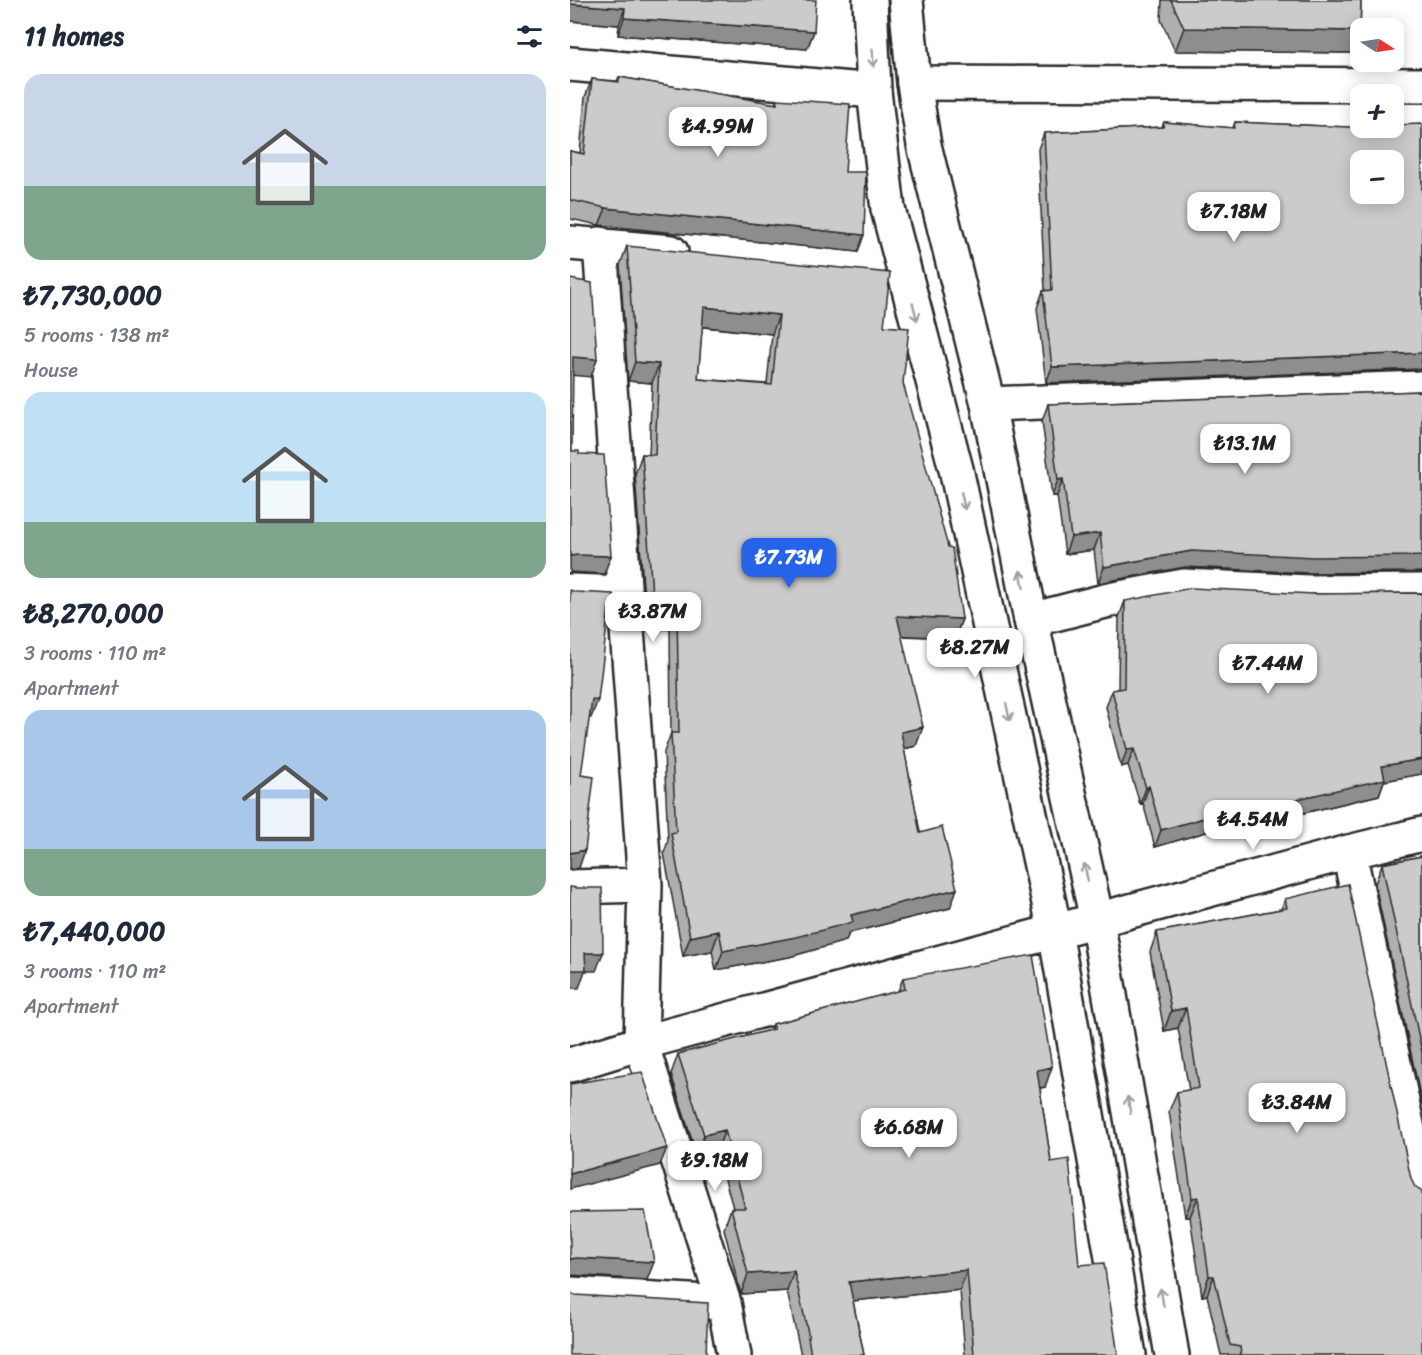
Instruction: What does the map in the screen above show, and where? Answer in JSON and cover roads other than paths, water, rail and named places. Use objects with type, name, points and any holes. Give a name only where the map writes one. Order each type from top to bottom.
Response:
[{"type":"street","points":[[870,0],[874,91],[888,209],[957,469],[1055,931],[1129,1355]]},
{"type":"street","points":[[906,0],[914,83],[924,145],[988,404],[1031,620],[1097,921],[1172,1355]]},
{"type":"street","points":[[570,64],[874,91]]},
{"type":"street","points":[[914,83],[1422,85]]},
{"type":"street","points":[[706,255],[585,243],[624,593],[645,885],[641,1043],[724,1303],[734,1355]]},
{"type":"street","points":[[870,273],[906,276]]},
{"type":"street","points":[[988,404],[1422,388]]},
{"type":"street","points":[[1031,620],[1109,600],[1184,586],[1308,592],[1422,591]]},
{"type":"street","points":[[570,591],[624,593]]},
{"type":"street","points":[[570,1065],[641,1043],[1422,834]]},
{"type":"street","points":[[1349,852],[1422,1195]]},
{"type":"street","points":[[570,887],[645,885]]},
{"type":"street","points":[[570,1294],[724,1303]]}]
